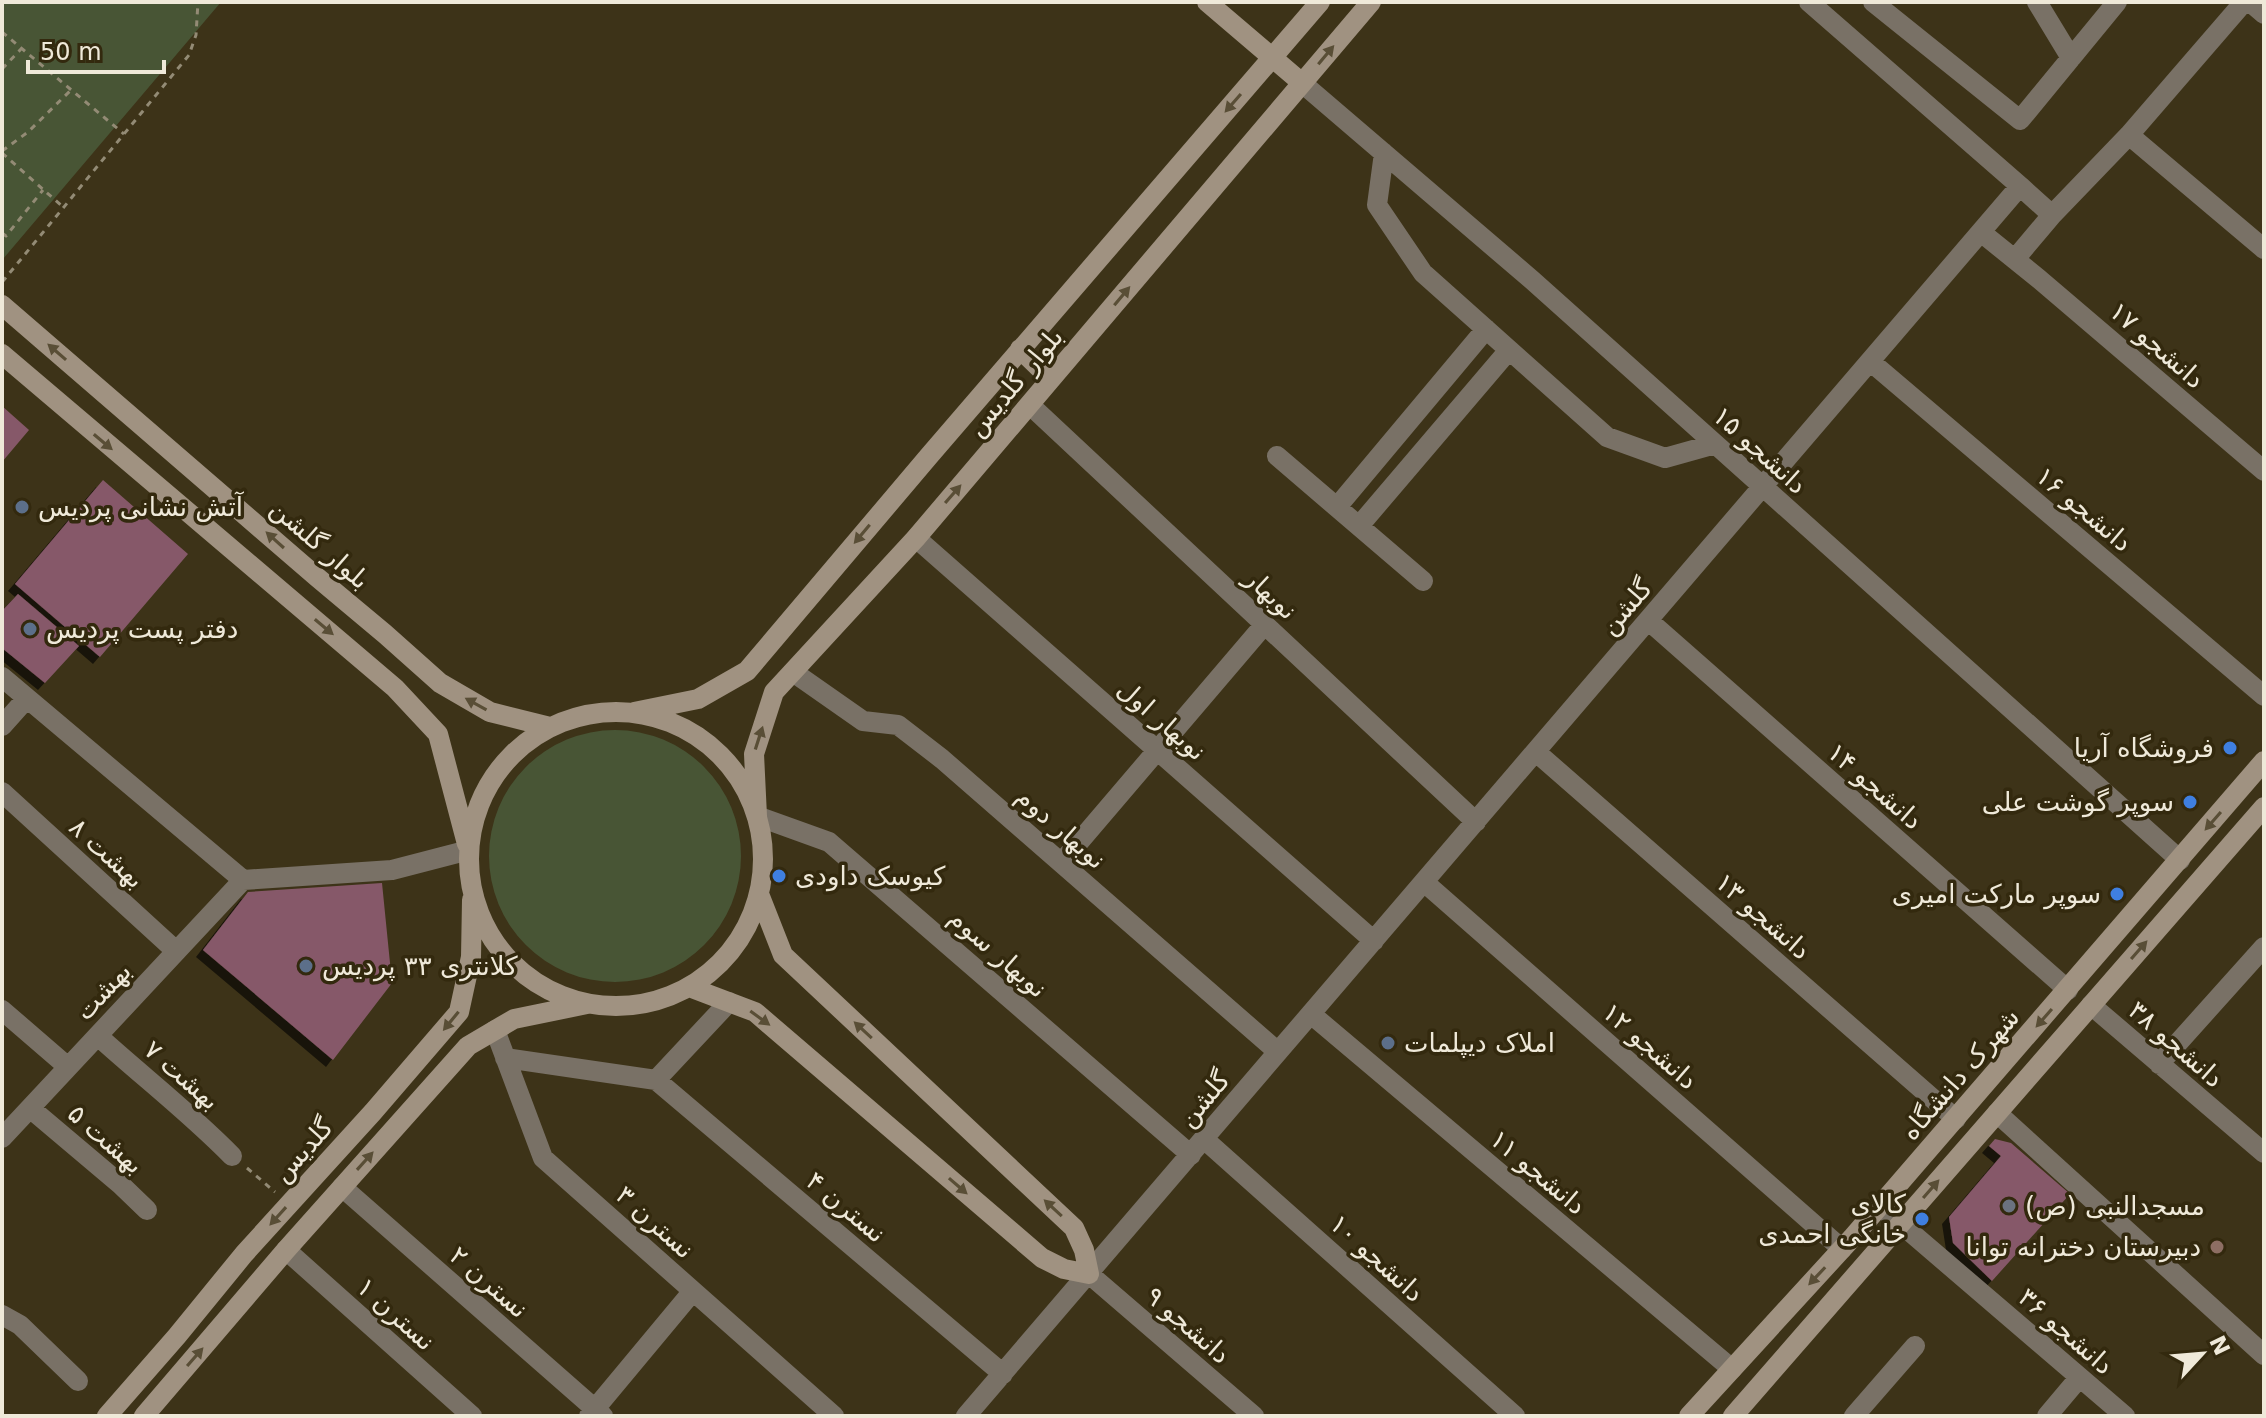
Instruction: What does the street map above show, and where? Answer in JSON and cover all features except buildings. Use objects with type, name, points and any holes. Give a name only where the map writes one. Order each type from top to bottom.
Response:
[{"type":"main road","points":[[1207,2],[1302,83]]},
{"type":"main road","name":"بلوار گلدیس","points":[[634,712],[698,699],[747,671],[1320,2]]},
{"type":"main road","name":"بلوار گلدیس","points":[[757,816],[754,754],[774,692],[916,538],[1371,2]]},
{"type":"main road","name":"بلوار گلشن","points":[[2,305],[440,683],[490,712],[550,727]]},
{"type":"main road","points":[[1020,349],[1051,379]]},
{"type":"main road","points":[[2,354],[395,688],[438,734],[469,850],[473,892],[488,931],[513,965],[548,989],[587,1004],[622,1006],[657,1001],[689,987],[721,963],[745,931],[759,894],[763,855],[757,816],[738,777],[711,746],[675,724],[634,712],[591,713],[550,727],[518,748],[493,777],[476,812],[469,850]]},
{"type":"main road","points":[[76,419],[100,389]]},
{"type":"main road","name":"شهرک دانشگاه","points":[[1689,1416],[1880,1206],[2264,761]]},
{"type":"main road","name":"شهرک دانشگاه","points":[[1733,1416],[2264,807]]},
{"type":"main road","name":"گلدیس","points":[[107,1416],[244,1254],[459,1012],[471,957],[473,892]]},
{"type":"main road","points":[[689,987],[755,1012],[1042,1258],[1064,1269],[1089,1274],[1084,1250],[1074,1228],[783,955],[759,894]]},
{"type":"main road","name":"گلدیس","points":[[144,1416],[286,1250],[468,1046],[514,1019],[587,1004]]},
{"type":"street","points":[[1809,2],[2052,215]]},
{"type":"street","points":[[1873,2],[2020,120],[2117,2]]},
{"type":"street","points":[[2037,2],[2071,58]]},
{"type":"street","points":[[2015,259],[2247,2],[2264,14]]},
{"type":"street","name":"دانشجو ۱۵","points":[[1302,83],[1532,280],[2180,860]]},
{"type":"street","points":[[2129,135],[2264,249]]},
{"type":"street","points":[[1384,153],[1377,205],[1423,273],[1607,437],[1665,458],[1715,444]]},
{"type":"street","name":"گلشن","points":[[966,1416],[2020,186]]},
{"type":"street","name":"دانشجو ۱۷","points":[[1982,233],[2264,471]]},
{"type":"street","points":[[1337,507],[1486,329]]},
{"type":"street","points":[[1359,526],[1509,350]]},
{"type":"street","name":"دانشجو ۱۶","points":[[1871,362],[2264,696]]},
{"type":"street","name":"نوبهار","points":[[1030,405],[1476,822]]},
{"type":"street","points":[[1277,456],[1423,581]]},
{"type":"street","name":"نوبهار اول","points":[[916,538],[1374,941]]},
{"type":"street","name":"دانشجو ۱۴","points":[[1649,621],[2068,990]]},
{"type":"street","points":[[1062,862],[1265,624]]},
{"type":"street","name":"نوبهار دوم","points":[[793,672],[863,721],[898,725],[942,759],[1278,1052]]},
{"type":"street","points":[[2,677],[243,880],[392,870],[469,850]]},
{"type":"street","points":[[2,726],[27,698]]},
{"type":"street","name":"دانشجو ۱۳","points":[[1536,752],[1956,1119]]},
{"type":"street","name":"بهشت ۸","points":[[2,792],[176,951]]},
{"type":"street","name":"نوبهار سوم","points":[[757,816],[829,842],[1198,1147]]},
{"type":"street","name":"بهشت","points":[[2,1138],[243,880]]},
{"type":"street","name":"دانشجو ۱۲","points":[[1424,882],[1842,1249]]},
{"type":"street","points":[[2159,1064],[2264,947]]},
{"type":"street","points":[[505,1058],[656,1080],[729,1002]]},
{"type":"street","name":"دانشجو ۳۸","points":[[2091,1005],[2264,1153]]},
{"type":"street","points":[[2,1010],[68,1067]]},
{"type":"street","name":"دانشجو ۱۱","points":[[1311,1014],[1732,1369]]},
{"type":"street","name":"نسترن ۳","points":[[495,1030],[543,1158],[834,1416]]},
{"type":"street","name":"بهشت ۷","points":[[98,1036],[232,1156]]},
{"type":"street","name":"نسترن ۴","points":[[656,1080],[1003,1374]]},
{"type":"street","name":"بهشت ۵","points":[[30,1108],[147,1210]]},
{"type":"street","points":[[1997,1113],[2264,1355]]},
{"type":"street","name":"دانشجو ۱۰","points":[[1198,1147],[1515,1416]]},
{"type":"street","name":"نسترن ۲","points":[[342,1187],[596,1414]]},
{"type":"street","name":"دانشجو ۳۶","points":[[1880,1206],[2125,1416]]},
{"type":"street","name":"نسترن ۱","points":[[286,1250],[472,1416]]},
{"type":"street","name":"دانشجو ۹","points":[[1089,1274],[1254,1416]]},
{"type":"street","points":[[596,1414],[693,1291]]},
{"type":"street","points":[[2,1315],[20,1325],[78,1381]]},
{"type":"street","points":[[1854,1416],[1915,1346]]},
{"type":"street","points":[[2047,1416],[2079,1378]]},
{"type":"path","points":[[2,280],[189,55],[196,35],[198,2]]},
{"type":"path","points":[[2,32],[124,134]]},
{"type":"path","points":[[2,69],[21,48]]},
{"type":"path","points":[[63,207],[2,152],[28,132],[71,90]]},
{"type":"path","points":[[2,233],[6,236],[43,190]]},
{"type":"path","points":[[232,1156],[289,1204]]},
{"type":"green space","points":[[2,2],[221,2],[3,259],[2,258]]},
{"type":"green space","points":[[603,730],[627,730],[652,735],[675,745],[695,758],[713,776],[736,819],[741,856],[739,881],[732,904],[713,936],[695,954],[652,977],[627,982],[603,982],[578,977],[555,967],[535,954],[517,936],[494,893],[489,868],[489,844],[494,819],[504,796],[517,776],[535,758],[578,735]]},
{"type":"place","name":"آتش نشانی پردیس","points":[[22,507]]},
{"type":"place","name":"دفتر پست پردیس","points":[[30,629]]},
{"type":"place","name":"فروشگاه آریا","points":[[2230,748]]},
{"type":"place","name":"سوپر گوشت علی","points":[[2190,802]]},
{"type":"place","name":"کیوسک داودی","points":[[779,876]]},
{"type":"place","name":"سوپر مارکت امیری","points":[[2117,894]]},
{"type":"place","name":"کلانتری ۳۳ پردیس","points":[[306,966]]},
{"type":"place","name":"املاک دیپلمات","points":[[1388,1043]]},
{"type":"place","name":"مسجدالنبی (ص)","points":[[2009,1206]]},
{"type":"place","name":"کالای خانگی احمدی","points":[[1922,1219]]},
{"type":"place","name":"دبیرستان دخترانه توانا","points":[[2217,1247]]}]
